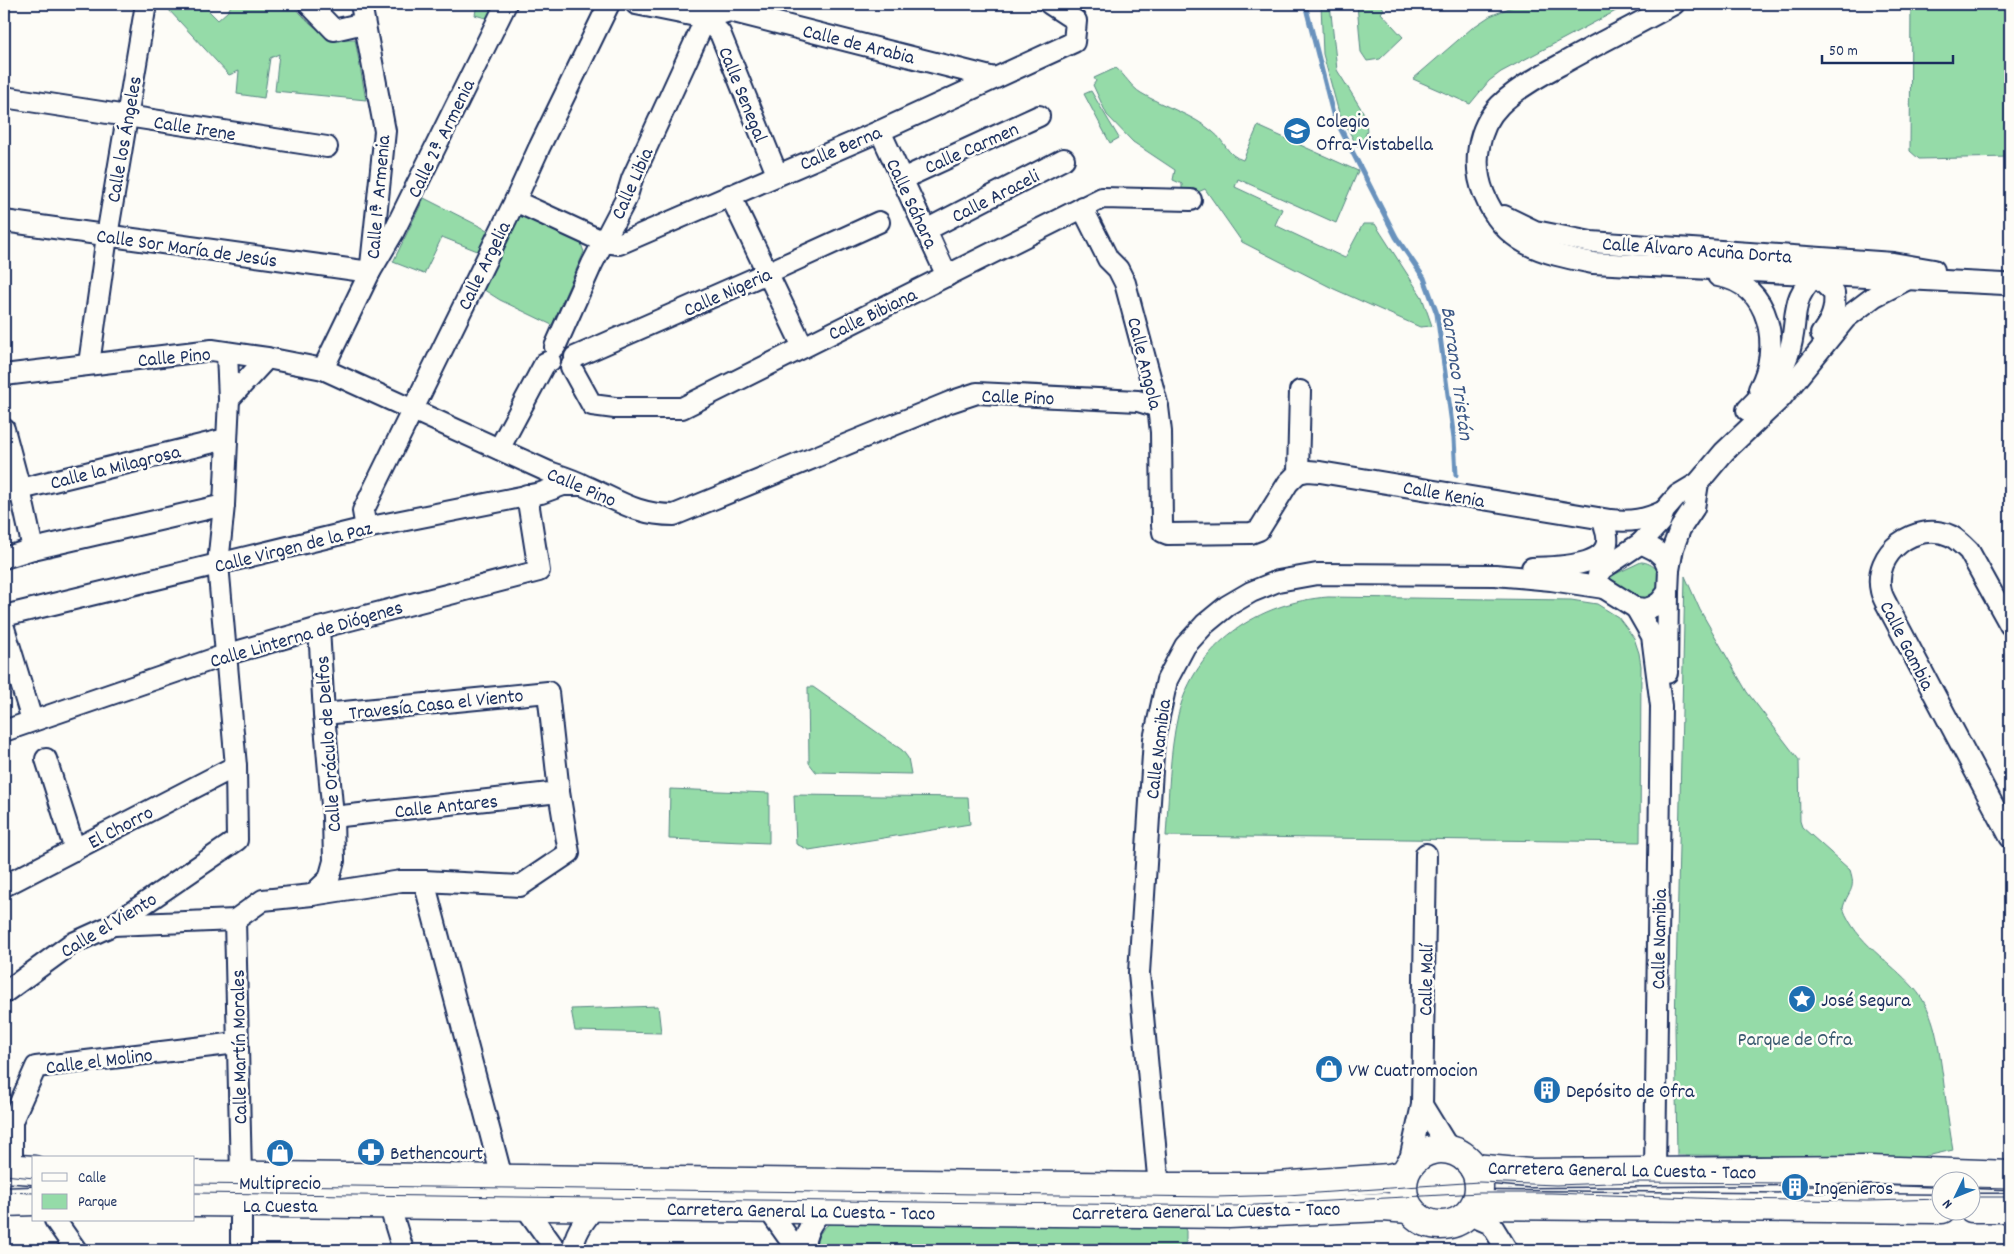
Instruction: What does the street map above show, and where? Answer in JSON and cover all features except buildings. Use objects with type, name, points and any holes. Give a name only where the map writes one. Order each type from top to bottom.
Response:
[{"type":"main road","points":[[1449,1149],[1467,1159],[1474,1168],[1479,1182],[1479,1193],[1471,1210],[1459,1221],[1449,1225],[1437,1226],[1426,1223],[1409,1209],[1403,1196],[1406,1170],[1417,1156],[1428,1150],[1449,1149]]},
{"type":"main road","name":"Carretera General La Cuesta - Taco","points":[[1474,1168],[1529,1172],[1870,1170],[2010,1175]]},
{"type":"main road","name":"Carretera General La Cuesta - Taco","points":[[195,1175],[1159,1187],[1264,1186],[1389,1178],[1406,1170]]},
{"type":"main road","points":[[4,1202],[32,1201]]},
{"type":"main road","name":"Carretera General La Cuesta - Taco","points":[[195,1202],[1230,1214],[1383,1207],[1409,1209]]},
{"type":"main road","name":"Carretera General La Cuesta - Taco","points":[[1471,1210],[1932,1208]]},
{"type":"main road","points":[[1982,1208],[2010,1208]]},
{"type":"street","name":"Calle los Ángeles","points":[[89,364],[106,236],[146,4]]},
{"type":"street","points":[[309,4],[334,30],[363,13]]},
{"type":"street","name":"Calle 2ª Armenia","points":[[323,369],[370,272],[393,233],[506,4]]},
{"type":"street","name":"Calle Argelia","points":[[366,528],[363,511],[609,4]]},
{"type":"street","name":"Calle de Arabia","points":[[636,4],[708,11],[730,11],[994,78]]},
{"type":"street","name":"Calle Berna","points":[[604,242],[619,244],[880,131],[1074,42],[1076,21],[1050,4]]},
{"type":"street","name":"Calle Álvaro Acuña Dorta","points":[[1674,4],[1550,70],[1530,82],[1499,106],[1488,120],[1480,141],[1477,159],[1477,173],[1489,208],[1499,223],[1541,251],[1593,263],[1816,275],[1910,272]]},
{"type":"street","name":"Calle Senegal","points":[[708,11],[720,33],[777,174]]},
{"type":"street","name":"Calle Libia","points":[[499,448],[545,363],[552,354],[592,264],[626,199],[632,178],[708,11]]},
{"type":"street","name":"Calle 1ª Armenia","points":[[363,13],[385,131],[370,272]]},
{"type":"street","name":"Calle Irene","points":[[4,97],[327,147]]},
{"type":"street","name":"Calle Carmen","points":[[902,179],[1039,116]]},
{"type":"street","name":"Calle Sáhara","points":[[880,131],[947,276]]},
{"type":"street","name":"Calle Araceli","points":[[926,230],[1064,159]]},
{"type":"street","points":[[730,195],[803,347]]},
{"type":"street","name":"Calle Bibiana","points":[[573,362],[592,405],[615,408],[682,408],[1102,198],[1192,200]]},
{"type":"street","points":[[515,201],[604,242]]},
{"type":"street","name":"Calle Angola","points":[[1082,208],[1108,259],[1118,269],[1125,283],[1158,407],[1161,432],[1163,532],[1168,534],[1251,533],[1259,530],[1288,483],[1298,473]]},
{"type":"street","name":"Calle Álvaro Acuña Dorta","points":[[1489,208],[1535,231],[1591,242],[1910,272],[2007,284]]},
{"type":"street","name":"Calle Sor María de Jesús","points":[[4,221],[370,272]]},
{"type":"street","name":"Calle Nigeria","points":[[573,362],[879,222]]},
{"type":"street","points":[[1668,248],[1708,259],[1801,266],[1816,275],[1834,294],[1835,305],[1833,315],[1746,434]]},
{"type":"street","points":[[1682,268],[1736,280],[1756,297],[1764,312],[1771,333],[1769,367],[1724,452]]},
{"type":"street","points":[[1698,483],[1694,508],[1680,529],[1673,548],[1668,592],[1654,606],[1646,609],[1636,608],[1603,578],[1618,557],[1640,543],[1660,522],[1664,511],[1678,495],[1698,483],[1724,452],[1746,434],[1781,398],[1846,318],[1910,272]]},
{"type":"street","points":[[1747,410],[1777,378],[1784,365],[1792,341],[1797,301],[1816,275]]},
{"type":"street","points":[[552,354],[566,345],[572,350],[573,362]]},
{"type":"street","name":"Calle Pino","points":[[4,374],[212,350],[323,369],[549,472],[584,485],[638,511],[656,515],[674,515],[950,402],[977,393],[1138,401],[1158,407]]},
{"type":"street","points":[[228,353],[229,399],[224,505],[218,564],[236,766]]},
{"type":"street","points":[[229,399],[267,358]]},
{"type":"street","points":[[1298,473],[1300,391]]},
{"type":"street","points":[[4,429],[12,491],[32,549]]},
{"type":"street","name":"Calle la Milagrosa","points":[[12,491],[226,439]]},
{"type":"street","name":"Calle Kenia","points":[[1298,473],[1308,471],[1320,472],[1602,522],[1640,543]]},
{"type":"street","name":"Calle Virgen de la Paz","points":[[4,616],[366,528],[528,494],[541,493],[563,485],[584,485]]},
{"type":"street","name":"Calle Linterna de Diógenes","points":[[4,731],[225,655],[319,628],[539,570],[528,494]]},
{"type":"street","points":[[4,558],[32,549],[224,505]]},
{"type":"street","points":[[1602,522],[1637,521],[1648,519],[1664,511]]},
{"type":"street","points":[[1602,522],[1618,540],[1618,557]]},
{"type":"street","name":"Calle Namibia","points":[[1494,575],[1532,567],[1562,567],[1589,561],[1600,556],[1607,547],[1609,540],[1602,522]]},
{"type":"street","name":"Calle Gambia","points":[[2010,626],[1969,551],[1960,542],[1949,536],[1928,533],[1909,536],[1893,548],[1883,564],[1880,577],[1881,591],[1887,605],[2010,837]]},
{"type":"street","points":[[1640,543],[1655,550],[1664,557],[1669,570]]},
{"type":"street","name":"Calle Namibia","points":[[1159,1187],[1138,973],[1154,739],[1167,680],[1186,646],[1215,614],[1251,592],[1283,580],[1317,574],[1494,575],[1551,580],[1603,578]]},
{"type":"street","name":"Calle Namibia","points":[[1661,706],[1667,675],[1668,592]]},
{"type":"street","name":"Calle Namibia","points":[[1636,608],[1652,636],[1661,706],[1655,1172]]},
{"type":"street","points":[[4,628],[32,720]]},
{"type":"street","name":"Calle Oráculo de Delfos","points":[[312,895],[329,879],[334,861],[333,817],[319,628]]},
{"type":"street","name":"Travesía Casa el Viento","points":[[324,714],[548,692],[559,792]]},
{"type":"street","points":[[46,759],[75,850]]},
{"type":"street","name":"Calle el Viento","points":[[4,993],[72,944],[113,925],[237,840],[236,766]]},
{"type":"street","name":"El Chorro","points":[[4,886],[236,766]]},
{"type":"street","points":[[113,925],[234,920],[263,900],[312,895],[401,881],[520,886],[569,853],[559,792]]},
{"type":"street","name":"Calle Antares","points":[[333,817],[559,792]]},
{"type":"street","name":"Calle Malí","points":[[1406,1170],[1422,1105],[1426,854]]},
{"type":"street","name":"Calle Oráculo de Delfos","points":[[334,861],[346,878],[358,888]]},
{"type":"street","points":[[424,881],[502,1178]]},
{"type":"street","name":"Calle Martín Morales","points":[[234,920],[241,1175]]},
{"type":"street","name":"Calle el Molino","points":[[17,1168],[12,1121],[36,1067],[237,1043]]},
{"type":"street","points":[[1422,1105],[1449,1149]]},
{"type":"street","points":[[241,1202],[242,1250]]},
{"type":"street","points":[[389,1204],[403,1250]]},
{"type":"street","points":[[524,1207],[556,1250]]},
{"type":"street","points":[[573,1250],[574,1242],[582,1224],[595,1207]]},
{"type":"street","points":[[768,1209],[796,1250]]},
{"type":"street","points":[[804,1250],[805,1234],[822,1210]]},
{"type":"street","points":[[1471,1210],[1491,1224],[1507,1250]]},
{"type":"street","points":[[55,1222],[76,1250]]},
{"type":"green space","points":[[174,4],[202,4],[218,20],[228,11],[232,4],[292,4],[312,25],[326,34],[344,39],[355,39],[366,100],[275,91],[279,54],[270,58],[264,98],[237,94],[239,71],[229,75],[168,9]]},
{"type":"green space","points":[[477,4],[496,4],[489,19],[475,15]]},
{"type":"green space","points":[[1321,4],[1330,4],[1337,70],[1365,115],[1367,131],[1363,142],[1357,146],[1339,113],[1323,54]]},
{"type":"green space","points":[[1357,4],[1380,4],[1384,9],[1381,13],[1403,37],[1380,59],[1367,61],[1361,52]]},
{"type":"green space","points":[[1519,4],[1629,4],[1501,72],[1489,81],[1470,104],[1413,79],[1472,28],[1490,16]]},
{"type":"green space","points":[[1911,4],[2010,4],[2010,157],[1919,159],[1910,151]]},
{"type":"green space","points":[[1116,68],[1141,93],[1187,115],[1205,126],[1237,158],[1243,160],[1258,126],[1358,171],[1336,223],[1238,179],[1235,187],[1282,209],[1275,225],[1345,258],[1363,224],[1375,224],[1422,297],[1432,326],[1420,327],[1379,309],[1334,289],[1242,242],[1205,189],[1191,195],[1182,194],[1182,184],[1173,180],[1175,170],[1133,142],[1107,115],[1093,85],[1096,81],[1094,78]]},
{"type":"green space","points":[[1091,91],[1119,138],[1110,143],[1084,94]]},
{"type":"green space","points":[[424,198],[491,232],[480,252],[442,237],[424,274],[393,262]]},
{"type":"green space","points":[[523,214],[580,241],[584,252],[552,325],[500,300],[481,288],[513,221]]},
{"type":"green space","points":[[1641,562],[1653,566],[1661,577],[1659,588],[1651,600],[1638,600],[1607,578]]},
{"type":"green space","name":"Parque de Ofra","points":[[1685,576],[1700,610],[1747,692],[1799,760],[1800,821],[1802,827],[1850,870],[1852,887],[1843,908],[1849,920],[1865,942],[1914,988],[1927,1008],[1935,1030],[1953,1150],[1922,1157],[1677,1155],[1675,1027]]},
{"type":"green space","points":[[1328,597],[1571,600],[1597,604],[1618,617],[1634,638],[1641,666],[1640,842],[1166,836],[1175,730],[1186,690],[1199,667],[1215,648],[1234,631],[1255,618],[1278,608],[1302,601]]},
{"type":"green space","points":[[808,687],[813,687],[902,750],[908,758],[911,774],[816,772],[809,763]]},
{"type":"green space","points":[[670,789],[769,793],[769,843],[669,839]]},
{"type":"green space","points":[[794,795],[968,797],[970,824],[809,850],[796,844]]},
{"type":"green space","points":[[658,1006],[661,1033],[575,1031],[571,1009]]},
{"type":"green space","points":[[833,1222],[1184,1227],[1186,1231],[1186,1250],[1111,1250],[1111,1244],[1087,1244],[1086,1250],[1008,1250],[1008,1248],[950,1247],[949,1250],[899,1250],[898,1247],[845,1246],[844,1250],[814,1250],[822,1230]]},
{"type":"waterway","name":"Barranco Tristán","points":[[1305,4],[1333,114],[1396,237],[1424,278],[1437,314],[1454,439],[1456,475]]},
{"type":"tram line","points":[[4,1175],[32,1178]]},
{"type":"tram line","points":[[195,1184],[1216,1197],[1287,1195],[1479,1182],[1556,1185],[1637,1182],[1932,1186]]},
{"type":"tram line","points":[[1982,1187],[2010,1188]]},
{"type":"tram line","points":[[4,1192],[32,1193]]},
{"type":"tram line","points":[[195,1193],[1237,1206],[1479,1193],[1869,1201],[1932,1199]]},
{"type":"tram line","points":[[1982,1197],[2010,1197]]},
{"type":"place","name":"Colegio Ofra-Vistabella","points":[[1297,131]]},
{"type":"place","name":"José Segura","points":[[1802,999]]},
{"type":"place","name":"VW Cuatromocion","points":[[1329,1069]]},
{"type":"place","name":"Depósito de Ofra","points":[[1547,1090]]},
{"type":"place","name":"Bethencourt","points":[[371,1152]]},
{"type":"place","name":"Multiprecio La Cuesta","points":[[280,1153]]},
{"type":"place","name":"Ingenieros","points":[[1795,1187]]}]
